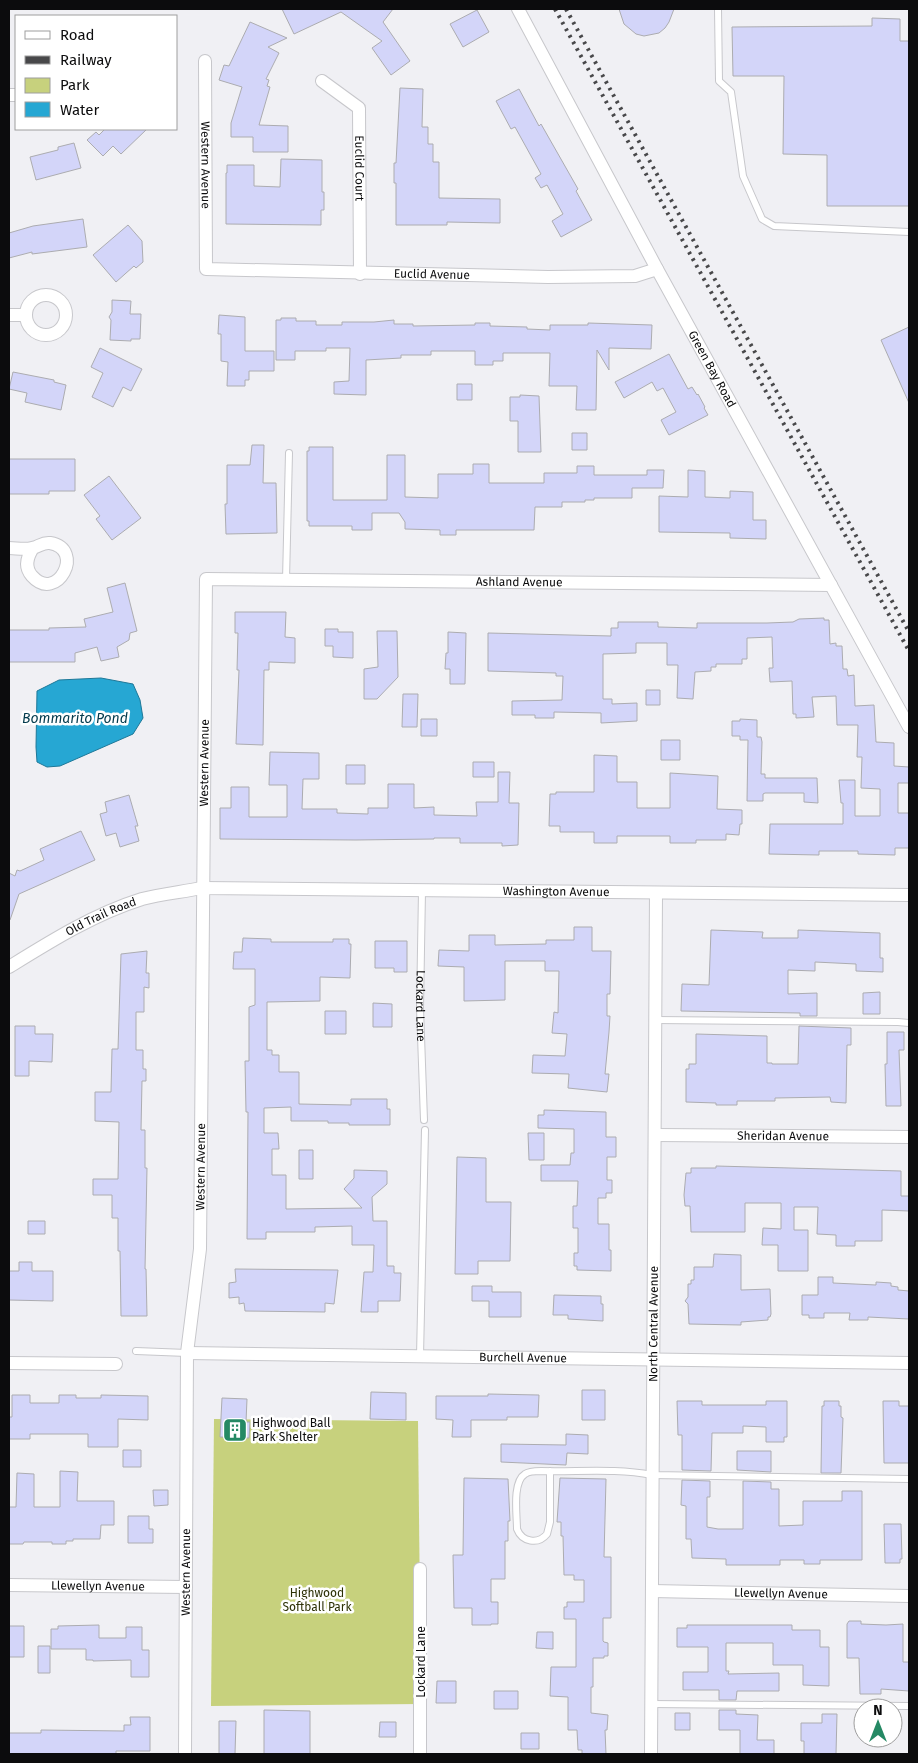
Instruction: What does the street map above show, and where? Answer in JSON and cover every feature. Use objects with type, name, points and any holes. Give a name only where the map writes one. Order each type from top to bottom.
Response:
[{"type":"street","name":"Green Bay Road","points":[[518,9],[657,269],[909,727]]},
{"type":"street","name":"Western Avenue","points":[[205,60],[206,269]]},
{"type":"street","name":"Euclid Court","points":[[322,82],[359,108],[360,274]]},
{"type":"street","name":"Euclid Avenue","points":[[206,269],[548,277],[635,276],[657,269]]},
{"type":"street","points":[[9,315],[26,315]]},
{"type":"street","points":[[9,548],[33,548]]},
{"type":"street","name":"Western Avenue","points":[[186,1754],[187,1353],[200,1249],[206,578]]},
{"type":"street","name":"Ashland Avenue","points":[[206,578],[831,585]]},
{"type":"street","name":"Washington Avenue","points":[[202,888],[909,895]]},
{"type":"street","name":"Old Trail Road","points":[[9,967],[68,931],[117,908],[144,899],[202,888]]},
{"type":"street","name":"North Central Avenue","points":[[650,1754],[656,893]]},
{"type":"street","name":"Sheridan Avenue","points":[[655,1135],[909,1137]]},
{"type":"street","name":"Burchell Avenue","points":[[187,1353],[909,1363]]},
{"type":"street","points":[[9,1363],[116,1364]]},
{"type":"street","name":"Lockard Lane","points":[[420,1570],[420,1754]]},
{"type":"street","name":"Llewellyn Avenue","points":[[9,1585],[186,1587]]},
{"type":"street","name":"Llewellyn Avenue","points":[[652,1591],[909,1596]]},
{"type":"lane","points":[[718,9],[719,81],[731,92],[743,176],[762,219],[774,226],[909,232]]},
{"type":"lane","points":[[286,580],[289,453]]},
{"type":"lane","name":"Lockard Lane","points":[[422,891],[420,1008],[424,1120]]},
{"type":"lane","points":[[655,1020],[898,1022],[909,1024]]},
{"type":"lane","points":[[420,1356],[425,1130]]},
{"type":"lane","name":"Burchell Avenue","points":[[136,1351],[187,1353]]},
{"type":"lane","points":[[550,1471],[550,1522],[547,1534],[540,1540],[525,1539],[519,1535],[517,1529],[517,1485],[525,1474],[532,1471],[550,1471],[616,1472],[652,1475],[909,1479]]},
{"type":"lane","points":[[651,1704],[909,1706]]},
{"type":"green space","name":"Highwood Softball Park","points":[[214,1419],[418,1421],[421,1704],[211,1706]]},
{"type":"water","name":"Bommarito Pond","points":[[101,678],[133,684],[140,700],[143,718],[133,734],[60,766],[47,767],[37,762],[37,691],[59,680]]},
{"type":"building","points":[[282,9],[393,9],[383,22],[410,61],[391,75],[372,48],[382,41],[341,12],[294,34]]},
{"type":"building","points":[[619,9],[674,9],[665,28],[659,33],[644,36],[636,34],[624,24]]},
{"type":"building","points":[[477,10],[489,32],[463,47],[450,24]]},
{"type":"building","points":[[872,18],[900,19],[900,41],[909,41],[909,206],[827,206],[827,155],[783,154],[784,76],[733,76],[732,27],[872,26]]},
{"type":"building","points":[[250,22],[287,38],[268,47],[279,53],[266,79],[269,80],[267,86],[270,87],[259,125],[288,126],[288,152],[253,152],[253,137],[231,137],[231,123],[242,87],[219,80],[224,65],[229,66]]},
{"type":"building","points":[[400,88],[423,89],[422,127],[428,127],[428,144],[433,144],[433,162],[439,162],[439,198],[500,199],[500,223],[447,222],[447,225],[396,225],[394,163],[396,163]]},
{"type":"building","points":[[519,89],[539,126],[541,124],[578,189],[576,191],[592,220],[561,237],[552,221],[563,214],[547,185],[541,188],[535,178],[541,174],[515,127],[511,129],[496,101]]},
{"type":"building","points":[[104,130],[146,130],[121,154],[113,146],[103,156],[87,140],[96,132],[99,135]]},
{"type":"building","points":[[74,143],[81,168],[36,180],[30,157],[58,150],[58,147]]},
{"type":"building","points":[[281,159],[322,160],[324,210],[321,210],[321,225],[226,224],[227,165],[254,165],[254,186],[280,187]]},
{"type":"building","points":[[83,219],[87,247],[32,254],[32,252],[9,258],[9,233],[33,226]]},
{"type":"building","points":[[128,225],[142,241],[143,262],[136,268],[134,266],[116,282],[93,255]]},
{"type":"building","points":[[112,300],[131,301],[130,314],[141,314],[140,339],[131,339],[131,341],[110,340],[111,320],[109,317],[112,312]]},
{"type":"building","points":[[219,315],[245,317],[245,351],[274,351],[274,371],[249,371],[249,380],[245,380],[245,386],[227,386],[228,362],[221,361],[221,334],[218,334]]},
{"type":"building","points":[[281,318],[296,318],[296,321],[316,321],[316,325],[342,325],[342,322],[394,320],[394,324],[413,324],[413,326],[490,323],[490,326],[550,330],[550,325],[588,325],[588,323],[652,325],[651,349],[609,348],[609,370],[597,350],[596,410],[576,410],[577,386],[549,386],[550,353],[503,353],[503,361],[493,361],[493,365],[475,365],[475,351],[431,351],[431,355],[401,355],[401,358],[366,360],[366,395],[334,394],[334,382],[349,381],[350,348],[326,348],[326,351],[295,351],[295,360],[276,360],[276,320],[281,320]]},
{"type":"building","points":[[909,327],[909,403],[881,340]]},
{"type":"building","points":[[100,348],[142,369],[131,391],[123,387],[113,407],[92,397],[103,373],[91,367]]},
{"type":"building","points":[[669,354],[688,389],[692,387],[698,394],[708,415],[669,435],[661,420],[676,412],[663,388],[657,391],[652,382],[624,398],[615,382]]},
{"type":"building","points":[[13,372],[54,380],[54,382],[66,385],[61,410],[25,402],[27,393],[9,389]]},
{"type":"building","points":[[457,384],[472,384],[472,400],[457,400]]},
{"type":"building","points":[[520,395],[539,396],[541,452],[518,452],[518,421],[510,421],[510,397],[520,397]]},
{"type":"building","points":[[572,433],[587,433],[587,450],[572,450]]},
{"type":"building","points":[[252,445],[264,445],[263,483],[276,483],[277,533],[226,534],[227,465],[250,465]]},
{"type":"building","points":[[309,447],[333,447],[333,500],[387,500],[387,455],[405,455],[405,497],[438,498],[438,474],[473,474],[473,464],[489,464],[489,483],[544,483],[544,473],[577,473],[577,466],[594,466],[594,475],[647,475],[647,470],[664,470],[663,488],[632,488],[632,498],[594,498],[594,500],[585,500],[585,502],[562,502],[562,507],[535,507],[534,530],[456,530],[456,535],[440,535],[440,530],[405,529],[405,522],[399,513],[372,513],[372,530],[352,530],[352,526],[309,526],[309,521],[307,521],[307,451],[309,451]]},
{"type":"building","points":[[9,459],[75,459],[75,491],[49,491],[49,494],[9,494]]},
{"type":"building","points":[[688,470],[705,471],[705,497],[730,498],[730,491],[753,492],[753,520],[766,520],[766,539],[730,538],[730,533],[659,532],[659,496],[688,497]]},
{"type":"building","points":[[109,476],[141,518],[112,540],[96,519],[100,516],[84,495]]},
{"type":"building","points":[[125,583],[137,631],[130,633],[129,640],[117,647],[119,657],[101,661],[97,647],[75,653],[75,662],[9,662],[9,630],[49,630],[49,628],[86,627],[84,619],[113,612],[107,588]]},
{"type":"building","points":[[235,612],[286,612],[285,637],[295,638],[295,663],[269,662],[269,670],[264,670],[263,745],[236,744],[239,670],[237,670],[238,633],[235,633]]},
{"type":"building","points":[[824,618],[824,620],[829,620],[830,644],[836,643],[836,646],[842,646],[843,669],[847,669],[848,676],[854,675],[855,706],[874,705],[876,742],[894,743],[894,766],[909,767],[909,783],[898,783],[898,813],[909,813],[909,848],[895,848],[895,855],[858,854],[858,851],[819,851],[819,855],[769,854],[770,824],[843,824],[843,803],[841,803],[839,780],[855,780],[855,816],[880,816],[880,789],[861,788],[862,757],[857,757],[858,725],[837,725],[836,696],[812,697],[814,717],[796,718],[796,714],[793,714],[792,681],[770,682],[769,668],[773,668],[772,637],[747,638],[747,659],[742,659],[742,664],[716,664],[716,667],[711,667],[711,671],[695,672],[693,699],[677,698],[678,665],[667,665],[667,643],[636,643],[636,653],[603,654],[603,699],[612,699],[612,704],[637,703],[637,721],[601,723],[601,713],[554,712],[554,718],[535,718],[535,715],[512,715],[512,701],[562,700],[563,676],[556,676],[556,673],[488,671],[488,633],[611,636],[611,628],[618,628],[618,622],[658,622],[658,627],[697,628],[697,623],[793,622],[799,619]]},
{"type":"building","points":[[325,629],[338,629],[338,632],[353,632],[353,658],[333,657],[333,646],[325,646]]},
{"type":"building","points":[[377,631],[397,631],[398,677],[377,699],[364,699],[364,669],[378,667]]},
{"type":"building","points":[[448,632],[466,633],[465,684],[450,684],[450,669],[445,669],[446,653],[448,653]]},
{"type":"building","points":[[646,690],[660,690],[660,705],[646,705]]},
{"type":"building","points":[[403,694],[418,694],[417,727],[402,727]]},
{"type":"building","points":[[421,719],[437,719],[437,736],[421,736]]},
{"type":"building","points":[[740,719],[757,720],[757,737],[761,737],[762,742],[761,774],[765,774],[765,778],[817,778],[818,803],[804,802],[804,793],[765,793],[763,794],[763,801],[747,801],[748,740],[740,740],[740,736],[732,736],[732,721],[740,721]]},
{"type":"building","points":[[661,740],[680,740],[680,760],[661,760]]},
{"type":"building","points":[[270,752],[319,753],[319,779],[303,779],[302,809],[337,809],[337,813],[368,814],[368,808],[388,808],[388,784],[414,784],[414,808],[434,807],[434,815],[477,816],[476,802],[498,802],[498,772],[510,772],[509,803],[519,803],[518,845],[502,846],[502,843],[460,843],[460,838],[356,840],[220,839],[220,808],[231,808],[231,787],[249,787],[249,817],[287,817],[287,785],[269,785]]},
{"type":"building","points":[[594,755],[617,756],[617,782],[637,782],[637,808],[670,808],[670,773],[718,776],[717,809],[742,810],[742,824],[740,824],[739,835],[726,834],[726,840],[696,840],[696,843],[670,843],[670,836],[617,836],[617,843],[594,843],[594,832],[560,832],[560,826],[549,826],[550,794],[556,794],[556,792],[594,792]]},
{"type":"building","points":[[473,762],[494,762],[494,777],[473,777]]},
{"type":"building","points":[[346,765],[365,765],[365,784],[346,784]]},
{"type":"building","points":[[129,795],[138,826],[135,826],[139,841],[120,847],[116,833],[106,836],[100,814],[107,812],[105,802]]},
{"type":"building","points":[[81,831],[95,860],[19,894],[9,920],[9,873],[15,876],[17,870],[20,871],[44,860],[40,849]]},
{"type":"building","points":[[574,927],[592,927],[592,951],[611,951],[610,994],[607,994],[607,1016],[610,1016],[605,1074],[609,1074],[607,1092],[568,1088],[569,1074],[532,1073],[533,1055],[565,1056],[567,1034],[552,1033],[554,1012],[558,1013],[559,971],[545,971],[545,961],[505,961],[505,1000],[464,1001],[464,967],[438,966],[439,950],[469,951],[469,935],[495,935],[495,945],[546,944],[546,940],[574,940]]},
{"type":"building","points":[[711,930],[763,932],[762,938],[798,938],[798,930],[880,933],[880,958],[883,958],[883,972],[856,971],[856,964],[815,962],[815,971],[788,970],[788,994],[817,993],[817,1016],[800,1016],[800,1013],[681,1011],[682,984],[709,985]]},
{"type":"building","points":[[243,938],[271,939],[271,942],[333,942],[333,939],[349,939],[349,944],[351,944],[350,978],[320,977],[320,1001],[267,1002],[267,1050],[272,1050],[272,1055],[279,1055],[279,1072],[299,1072],[299,1104],[351,1105],[351,1099],[387,1099],[387,1109],[390,1109],[390,1125],[349,1125],[349,1123],[328,1123],[328,1121],[291,1121],[291,1107],[264,1108],[264,1133],[278,1133],[279,1149],[272,1149],[272,1175],[286,1175],[286,1209],[362,1208],[344,1189],[354,1178],[354,1170],[387,1171],[387,1184],[372,1197],[373,1221],[387,1221],[387,1266],[394,1266],[394,1273],[401,1273],[400,1301],[378,1301],[378,1312],[361,1312],[364,1272],[373,1272],[374,1245],[352,1245],[352,1226],[315,1227],[315,1232],[266,1232],[266,1239],[247,1239],[248,1112],[246,1112],[245,1061],[249,1061],[249,1007],[255,1005],[255,969],[233,969],[234,952],[242,952]]},
{"type":"building","points":[[375,941],[407,941],[407,972],[394,972],[394,968],[375,968]]},
{"type":"building","points":[[147,951],[146,973],[149,973],[149,988],[144,987],[144,1012],[136,1012],[136,1050],[143,1050],[143,1069],[146,1069],[146,1081],[142,1081],[141,1130],[145,1130],[145,1168],[147,1168],[145,1269],[147,1316],[121,1316],[118,1218],[112,1218],[112,1195],[93,1195],[93,1179],[118,1179],[119,1122],[95,1121],[95,1092],[111,1092],[112,1049],[118,1049],[121,954]]},
{"type":"building","points":[[880,992],[880,1014],[863,1014],[863,993]]},
{"type":"building","points":[[373,1003],[392,1004],[392,1027],[373,1027]]},
{"type":"building","points":[[325,1011],[346,1011],[346,1034],[325,1034]]},
{"type":"building","points":[[15,1026],[35,1026],[35,1034],[53,1034],[52,1062],[29,1061],[29,1076],[15,1076]]},
{"type":"building","points":[[799,1026],[851,1028],[851,1045],[847,1045],[846,1103],[831,1102],[830,1097],[775,1098],[775,1101],[737,1101],[737,1105],[686,1102],[686,1069],[689,1069],[689,1064],[696,1064],[696,1034],[767,1036],[767,1063],[798,1064]]},
{"type":"building","points":[[887,1032],[904,1032],[904,1050],[899,1050],[901,1106],[886,1106],[885,1064],[887,1064]]},
{"type":"building","points":[[544,1110],[606,1112],[606,1137],[616,1137],[616,1157],[607,1157],[607,1180],[612,1180],[612,1193],[606,1193],[606,1198],[598,1198],[598,1224],[609,1224],[611,1271],[577,1270],[577,1266],[574,1266],[574,1253],[578,1253],[578,1228],[573,1228],[573,1206],[577,1206],[578,1181],[541,1181],[541,1165],[570,1165],[571,1153],[574,1153],[574,1129],[538,1128],[538,1115],[544,1115]]},
{"type":"building","points":[[528,1133],[544,1133],[544,1160],[529,1160]]},
{"type":"building","points":[[299,1150],[313,1150],[313,1179],[299,1179]]},
{"type":"building","points":[[457,1157],[486,1158],[486,1202],[511,1202],[510,1261],[478,1261],[478,1274],[455,1274]]},
{"type":"building","points":[[716,1166],[901,1171],[901,1196],[909,1196],[909,1211],[882,1210],[882,1241],[855,1241],[855,1246],[836,1246],[836,1235],[817,1234],[818,1207],[794,1207],[794,1230],[808,1230],[808,1271],[778,1271],[778,1245],[762,1245],[763,1228],[781,1229],[781,1203],[745,1203],[745,1232],[691,1232],[690,1206],[685,1206],[684,1195],[686,1173],[691,1173],[691,1168],[716,1168]]},
{"type":"building","points":[[28,1221],[45,1221],[45,1234],[28,1234]]},
{"type":"building","points":[[714,1254],[741,1255],[741,1290],[770,1289],[771,1314],[768,1320],[741,1322],[741,1325],[689,1324],[688,1304],[685,1301],[688,1297],[688,1284],[691,1284],[691,1280],[694,1280],[694,1267],[713,1267]]},
{"type":"building","points":[[19,1262],[32,1262],[32,1271],[53,1271],[53,1301],[9,1300],[9,1271],[19,1271]]},
{"type":"building","points":[[235,1269],[338,1270],[334,1304],[325,1303],[325,1312],[245,1311],[244,1303],[239,1304],[239,1297],[229,1298],[229,1283],[236,1282]]},
{"type":"building","points":[[818,1277],[833,1277],[833,1283],[876,1285],[876,1282],[891,1283],[891,1286],[898,1287],[898,1290],[909,1291],[909,1319],[868,1317],[868,1320],[849,1320],[850,1313],[824,1313],[824,1318],[809,1318],[809,1315],[802,1315],[802,1295],[818,1295]]},
{"type":"building","points":[[472,1286],[492,1286],[492,1292],[521,1292],[521,1317],[489,1317],[489,1301],[472,1301]]},
{"type":"building","points":[[554,1295],[601,1296],[603,1321],[568,1319],[568,1315],[553,1315]]},
{"type":"building","points":[[582,1390],[605,1390],[605,1420],[582,1420]]},
{"type":"building","points":[[371,1392],[406,1393],[406,1420],[370,1419]]},
{"type":"building","points":[[488,1394],[539,1395],[538,1417],[507,1417],[507,1420],[471,1420],[471,1437],[452,1437],[453,1420],[436,1419],[436,1396],[488,1396]]},
{"type":"building","points":[[12,1395],[30,1395],[30,1403],[59,1403],[59,1395],[76,1395],[76,1398],[101,1398],[101,1395],[148,1396],[148,1420],[118,1419],[118,1447],[88,1447],[88,1434],[30,1434],[30,1439],[9,1439]]},
{"type":"building","points":[[222,1398],[247,1399],[246,1422],[250,1422],[249,1438],[220,1437]]},
{"type":"building","points":[[677,1401],[702,1401],[702,1405],[766,1405],[766,1401],[787,1401],[787,1437],[784,1437],[784,1442],[766,1442],[766,1427],[743,1426],[743,1433],[712,1433],[711,1471],[682,1470],[682,1435],[678,1435]]},
{"type":"building","points":[[824,1401],[839,1401],[839,1406],[841,1406],[841,1417],[843,1418],[841,1473],[821,1473],[822,1406],[824,1406]]},
{"type":"building","points":[[883,1401],[899,1401],[899,1406],[909,1406],[909,1463],[884,1463]]},
{"type":"building","points":[[566,1434],[588,1435],[588,1454],[567,1453],[566,1465],[501,1462],[501,1444],[566,1445]]},
{"type":"building","points":[[123,1450],[141,1450],[141,1467],[123,1467]]},
{"type":"building","points":[[737,1451],[771,1451],[771,1472],[737,1470]]},
{"type":"building","points":[[60,1471],[78,1472],[77,1501],[114,1501],[114,1525],[101,1525],[100,1539],[73,1539],[73,1541],[66,1541],[66,1544],[24,1542],[23,1544],[9,1544],[9,1507],[16,1507],[17,1473],[34,1474],[34,1507],[60,1507]]},
{"type":"building","points":[[464,1478],[508,1479],[510,1521],[508,1521],[508,1541],[505,1541],[505,1579],[491,1579],[491,1602],[498,1602],[498,1624],[472,1625],[472,1608],[454,1608],[453,1555],[463,1555]]},
{"type":"building","points":[[560,1478],[606,1479],[604,1557],[611,1557],[611,1618],[603,1618],[603,1641],[608,1643],[608,1656],[593,1658],[591,1713],[608,1715],[607,1730],[605,1730],[606,1754],[582,1754],[582,1750],[578,1750],[577,1730],[568,1730],[568,1697],[550,1696],[551,1667],[576,1667],[576,1619],[564,1619],[564,1607],[567,1607],[567,1602],[584,1602],[584,1580],[574,1580],[574,1575],[564,1575],[563,1536],[561,1536],[561,1522],[557,1522]]},
{"type":"building","points":[[682,1480],[710,1481],[710,1497],[707,1497],[707,1527],[718,1529],[743,1529],[743,1481],[771,1482],[771,1489],[779,1489],[779,1526],[803,1525],[803,1501],[842,1501],[842,1491],[862,1491],[862,1560],[820,1560],[820,1564],[804,1564],[804,1560],[780,1560],[780,1565],[726,1565],[726,1559],[692,1558],[691,1539],[686,1539],[686,1506],[681,1505]]},
{"type":"building","points":[[153,1490],[168,1490],[168,1505],[154,1506]]},
{"type":"building","points":[[128,1516],[149,1516],[149,1529],[153,1529],[153,1543],[128,1543]]},
{"type":"building","points":[[884,1524],[901,1524],[902,1559],[900,1559],[900,1563],[885,1563]]},
{"type":"building","points":[[849,1621],[861,1621],[861,1624],[903,1624],[903,1662],[909,1662],[909,1691],[881,1689],[881,1694],[860,1694],[859,1658],[847,1658],[847,1624]]},
{"type":"building","points":[[99,1625],[99,1638],[126,1638],[126,1627],[142,1627],[142,1650],[149,1650],[149,1677],[131,1677],[131,1660],[93,1661],[86,1660],[86,1649],[51,1649],[51,1629],[58,1629],[58,1626]]},
{"type":"building","points":[[687,1625],[792,1625],[792,1630],[820,1630],[820,1647],[829,1647],[829,1686],[803,1685],[803,1665],[773,1665],[773,1643],[726,1643],[726,1671],[729,1671],[728,1674],[779,1673],[779,1691],[737,1691],[736,1700],[719,1700],[719,1690],[683,1690],[683,1672],[708,1672],[708,1647],[677,1647],[677,1628],[687,1628]]},
{"type":"building","points":[[9,1626],[24,1626],[24,1657],[9,1657]]},
{"type":"building","points":[[537,1632],[553,1632],[553,1649],[536,1648]]},
{"type":"building","points":[[38,1646],[50,1646],[50,1673],[38,1673]]},
{"type":"building","points":[[437,1681],[456,1681],[456,1703],[436,1703]]},
{"type":"building","points":[[494,1691],[518,1691],[518,1709],[494,1709]]},
{"type":"building","points":[[264,1710],[310,1711],[310,1754],[264,1754]]},
{"type":"building","points":[[719,1710],[736,1710],[736,1714],[758,1715],[757,1740],[774,1740],[774,1754],[740,1754],[740,1730],[719,1730]]},
{"type":"building","points":[[675,1713],[690,1713],[690,1730],[675,1730]]},
{"type":"building","points":[[822,1714],[837,1714],[836,1754],[804,1754],[804,1741],[801,1741],[801,1723],[822,1723]]},
{"type":"building","points":[[130,1717],[150,1717],[150,1751],[116,1751],[116,1754],[9,1754],[9,1733],[41,1733],[41,1730],[124,1731],[124,1725],[131,1725]]},
{"type":"building","points":[[219,1721],[236,1721],[235,1754],[219,1754]]},
{"type":"building","points":[[380,1722],[396,1722],[396,1737],[379,1737]]},
{"type":"building","points":[[521,1733],[539,1733],[539,1749],[521,1749]]},
{"type":"railway","points":[[555,9],[909,651]]},
{"type":"railway","points":[[566,9],[909,632]]},
{"type":"place","name":"Highwood Ball Park Shelter","points":[[235,1430]]}]
